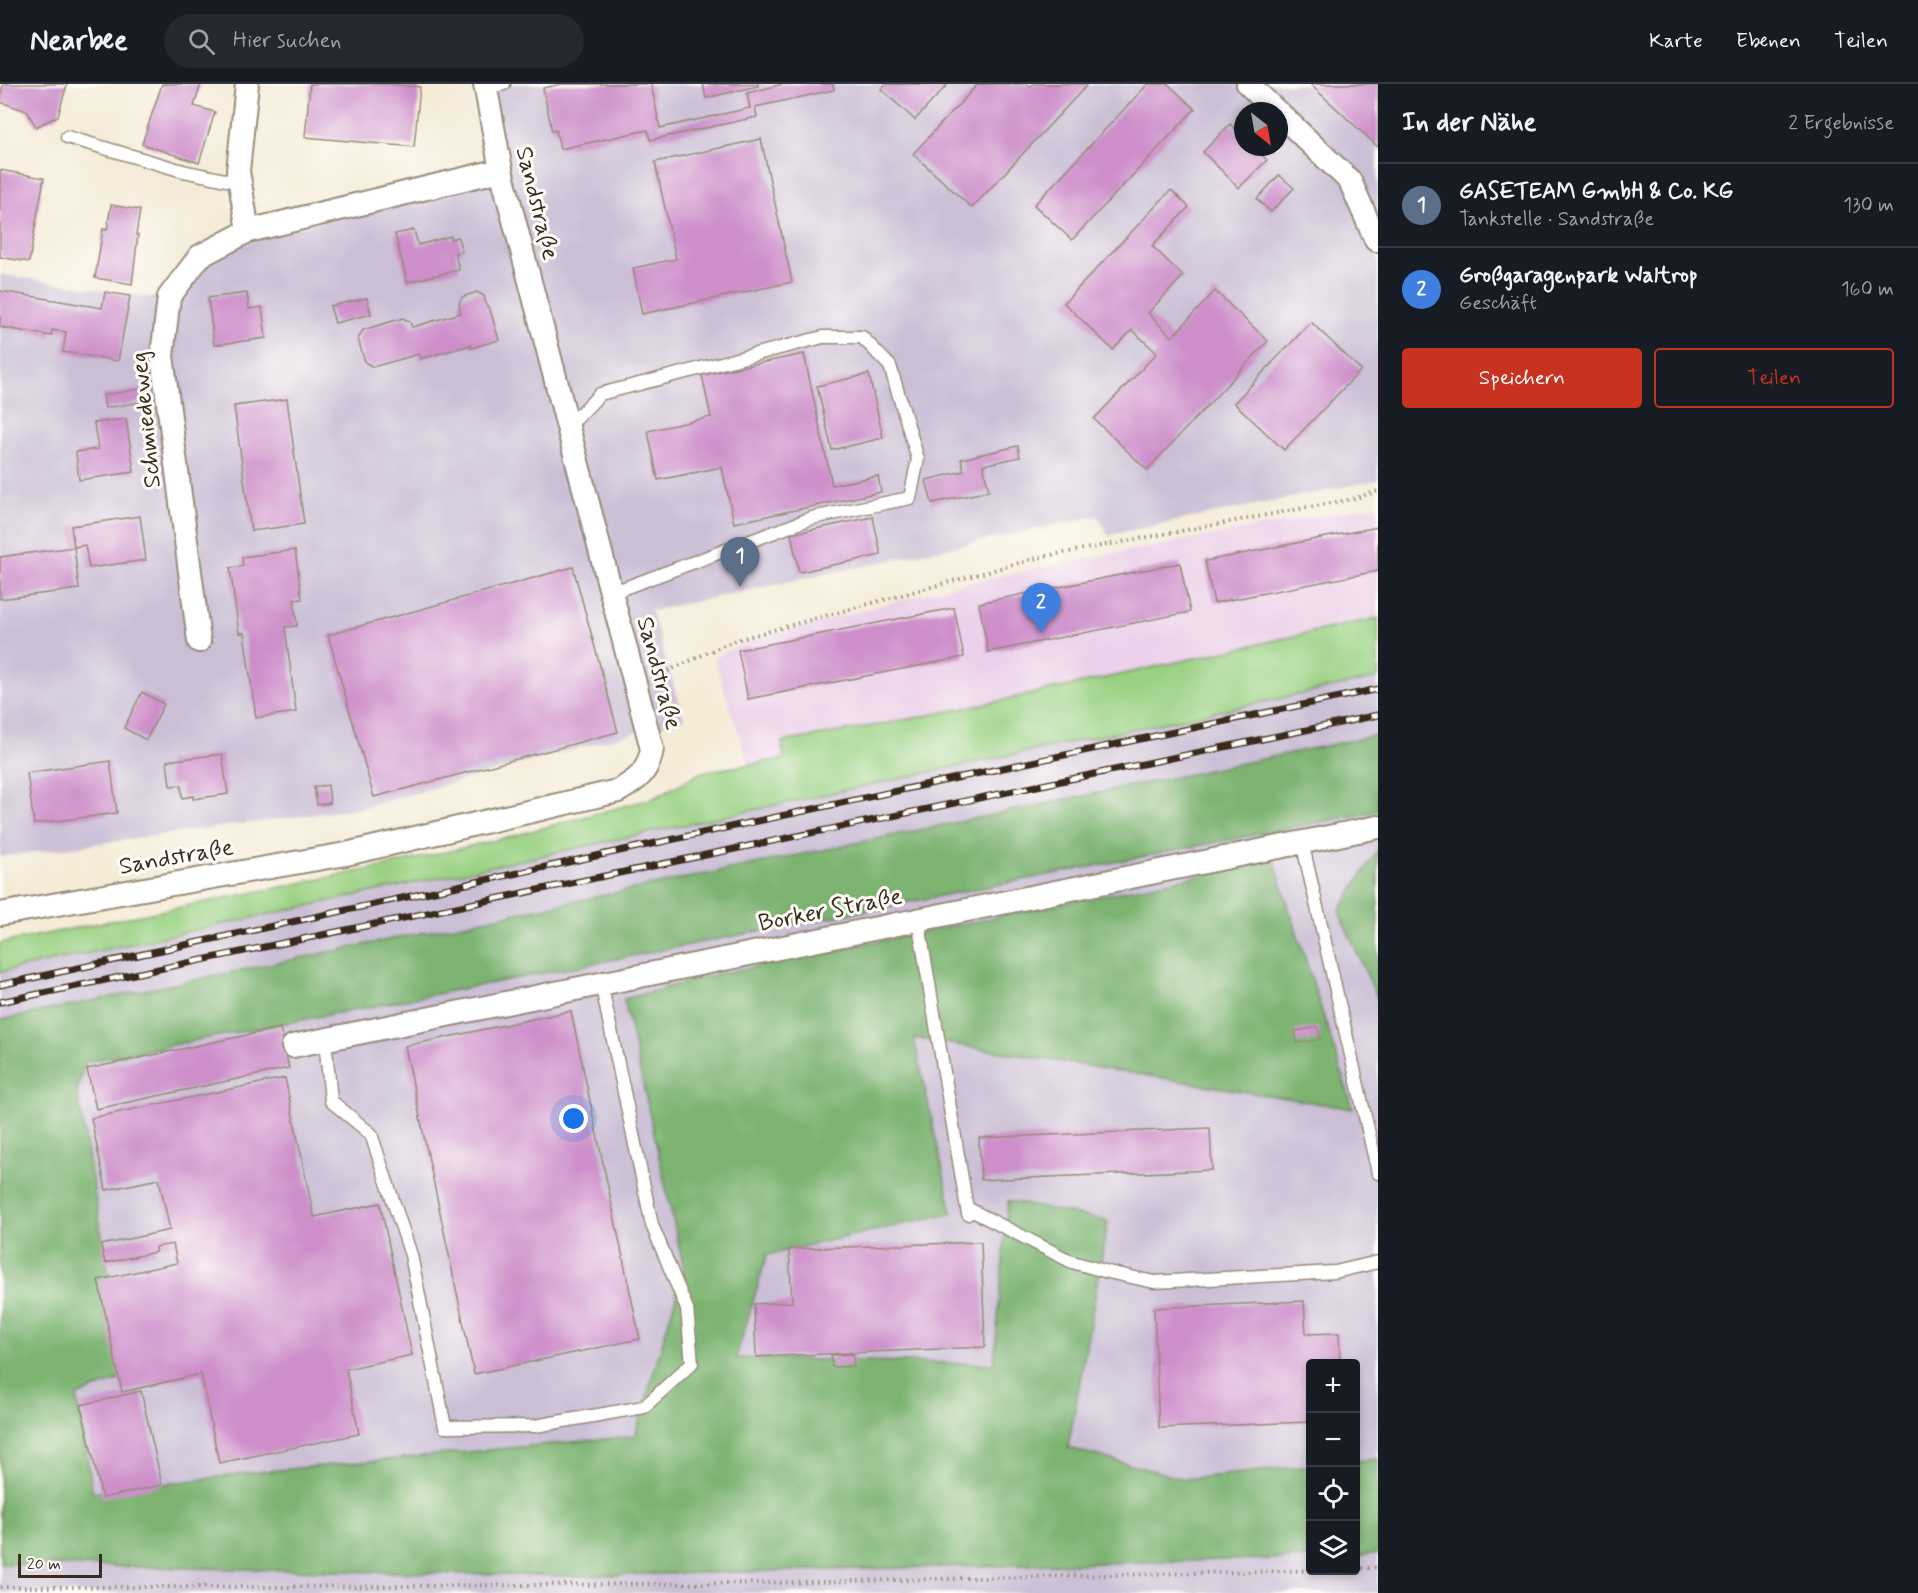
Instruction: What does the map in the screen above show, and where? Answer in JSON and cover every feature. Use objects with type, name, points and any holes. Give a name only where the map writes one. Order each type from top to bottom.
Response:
[{"type":"street","points":[[247,84],[238,171],[248,231]]},
{"type":"street","points":[[1248,84],[1267,102]]},
{"type":"street","name":"Sandstraße","points":[[0,914],[346,854],[618,791],[637,780],[650,762],[652,749],[501,170],[491,85]]},
{"type":"street","points":[[1288,122],[1350,181],[1376,240]]},
{"type":"street","name":"Schmiedeweg","points":[[199,641],[162,356],[169,297],[200,256],[248,231],[501,170]]},
{"type":"street","name":"Borker Straße","points":[[293,1046],[1378,827]]},
{"type":"lane","points":[[68,137],[183,171],[240,183]]},
{"type":"lane","points":[[568,427],[600,394],[823,337],[862,337],[890,366],[918,459],[910,498],[812,518],[611,593]]},
{"type":"lane","points":[[1302,842],[1378,1173]]},
{"type":"lane","points":[[918,919],[968,1211],[1072,1262],[1154,1281],[1335,1272],[1378,1262]]},
{"type":"lane","points":[[325,1039],[331,1101],[371,1134],[411,1255],[445,1427],[536,1426],[644,1407],[692,1363],[687,1309],[652,1225],[600,983]]},
{"type":"path","points":[[636,686],[733,641],[1041,557],[1353,499],[1378,491]]},
{"type":"path","points":[[1360,1569],[1378,1568]]},
{"type":"path","points":[[0,1587],[768,1583],[1306,1570]]},
{"type":"shaded area","points":[[485,84],[1378,84],[1378,480],[1108,535],[1098,516],[651,611],[684,719],[360,808],[0,857],[0,274],[147,297],[169,297],[200,256],[501,170]]},
{"type":"shaded area","points":[[1378,505],[1378,618],[876,727],[782,742],[784,759],[749,765],[714,658],[749,641],[964,583]]},
{"type":"shaded area","points":[[1378,678],[1378,735],[0,1020],[0,973],[1000,757]]},
{"type":"shaded area","points":[[1378,769],[1378,1593],[0,1593],[0,1058]]},
{"type":"green space","points":[[1378,618],[1378,678],[0,972],[0,943],[386,866],[513,836],[654,798],[702,772],[784,759],[782,742],[932,715]]},
{"type":"green space","points":[[1378,735],[1378,811],[85,1062],[77,1091],[126,1377],[77,1396],[93,1493],[258,1472],[635,1436],[684,1269],[624,999],[709,976],[1274,860],[1353,1109],[914,1038],[952,1213],[767,1255],[736,1358],[994,1364],[1008,1201],[1108,1221],[1068,1448],[1184,1479],[1306,1466],[1306,1558],[575,1576],[0,1564],[0,1020]]},
{"type":"green space","points":[[1378,849],[1378,1000],[1339,912]]},
{"type":"green space","points":[[1378,1459],[1378,1553],[1360,1555],[1360,1467],[1360,1461]]},
{"type":"building","points":[[3,84],[67,84],[58,116],[36,127],[27,111],[0,102]]},
{"type":"building","points":[[162,84],[201,84],[194,106],[215,112],[199,163],[142,144]]},
{"type":"building","points":[[310,84],[388,84],[420,87],[414,147],[305,137]]},
{"type":"building","points":[[561,84],[651,84],[660,128],[750,108],[747,93],[783,84],[833,84],[834,90],[755,107],[757,117],[650,140],[648,130],[560,149],[556,130],[552,131],[543,88]]},
{"type":"building","points":[[703,84],[758,84],[758,86],[706,98]]},
{"type":"building","points":[[886,84],[948,84],[915,120],[881,89]]},
{"type":"building","points":[[978,84],[1027,84],[1030,87],[1033,84],[1088,84],[972,208],[913,154]]},
{"type":"building","points":[[1148,84],[1168,84],[1195,109],[1072,240],[1034,205]]},
{"type":"building","points":[[1310,84],[1378,84],[1378,147]]},
{"type":"building","points":[[1230,124],[1234,128],[1234,156],[1263,156],[1267,160],[1239,188],[1203,152]]},
{"type":"building","points":[[761,139],[792,282],[642,314],[633,268],[676,259],[655,162]]},
{"type":"building","points":[[0,170],[44,178],[29,262],[0,257]]},
{"type":"building","points":[[1279,175],[1294,188],[1271,212],[1257,199]]},
{"type":"building","points":[[1171,190],[1189,207],[1152,246],[1183,276],[1148,313],[1172,337],[1215,291],[1268,341],[1147,470],[1094,419],[1157,353],[1132,330],[1113,350],[1064,303]]},
{"type":"building","points":[[111,205],[140,210],[132,284],[95,278],[103,229],[107,230]]},
{"type":"building","points":[[414,230],[418,245],[451,236],[451,239],[458,237],[462,252],[455,253],[459,270],[407,282],[395,234]]},
{"type":"building","points":[[0,291],[102,308],[105,292],[130,296],[118,361],[63,352],[66,332],[52,330],[51,336],[0,327]]},
{"type":"building","points":[[477,292],[484,296],[487,307],[489,306],[499,340],[420,359],[419,354],[373,367],[365,362],[358,339],[363,330],[403,318],[410,322],[412,327],[461,313],[459,303],[462,297]]},
{"type":"building","points":[[247,293],[249,309],[262,307],[266,338],[214,345],[208,298]]},
{"type":"building","points":[[367,298],[371,314],[335,323],[330,306]]},
{"type":"building","points":[[1311,322],[1361,370],[1284,450],[1234,403]]},
{"type":"building","points":[[804,354],[832,485],[878,476],[881,492],[734,523],[722,467],[658,480],[648,431],[711,417],[702,375]]},
{"type":"building","points":[[869,374],[883,438],[832,450],[817,386]]},
{"type":"building","points":[[140,389],[142,402],[105,408],[103,395]]},
{"type":"building","points":[[287,399],[304,524],[251,531],[234,406]]},
{"type":"building","points":[[126,419],[134,472],[79,480],[76,452],[98,449],[94,423]]},
{"type":"building","points":[[1018,446],[1020,457],[983,465],[989,491],[932,503],[926,480],[964,471],[961,459]]},
{"type":"building","points":[[140,516],[146,560],[89,568],[85,545],[74,547],[71,526]]},
{"type":"building","points":[[873,517],[881,555],[799,572],[791,534]]},
{"type":"building","points":[[1378,527],[1378,571],[1214,603],[1205,561]]},
{"type":"building","points":[[74,547],[79,589],[0,599],[0,557]]},
{"type":"building","points":[[295,550],[302,599],[294,600],[297,626],[285,627],[296,712],[256,718],[244,633],[239,633],[230,568],[243,566],[242,557]]},
{"type":"building","points":[[1180,563],[1190,612],[988,652],[979,603]]},
{"type":"building","points":[[573,567],[618,732],[374,797],[328,635]]},
{"type":"building","points":[[954,608],[964,657],[748,699],[738,650]]},
{"type":"building","points":[[142,692],[164,704],[146,740],[124,728]]},
{"type":"building","points":[[222,754],[228,794],[193,799],[193,796],[182,798],[181,785],[170,786],[167,761]]},
{"type":"building","points":[[110,761],[117,813],[34,824],[27,773]]},
{"type":"building","points":[[328,785],[330,803],[317,805],[314,787]]},
{"type":"building","points":[[571,1011],[640,1339],[474,1374],[405,1046]]},
{"type":"building","points":[[1318,1027],[1321,1039],[1297,1043],[1295,1031]]},
{"type":"building","points":[[280,1028],[289,1068],[96,1109],[87,1069]]},
{"type":"building","points":[[285,1078],[314,1217],[380,1203],[412,1355],[346,1369],[359,1434],[219,1463],[201,1374],[122,1392],[98,1280],[177,1263],[173,1244],[155,1247],[156,1252],[105,1263],[101,1245],[170,1230],[159,1179],[106,1190],[91,1118]]},
{"type":"building","points":[[1210,1128],[1212,1170],[981,1180],[979,1138]]},
{"type":"building","points":[[981,1242],[985,1347],[756,1357],[754,1304],[792,1302],[789,1249]]},
{"type":"building","points":[[1304,1301],[1306,1334],[1339,1333],[1340,1359],[1306,1359],[1306,1422],[1159,1428],[1154,1308]]},
{"type":"building","points":[[853,1354],[854,1366],[832,1367],[831,1355]]},
{"type":"building","points":[[141,1391],[162,1485],[102,1498],[81,1405]]},
{"type":"railway","points":[[0,985],[1378,689]]},
{"type":"railway","points":[[0,1002],[1378,715]]},
{"type":"place","name":"GASETEAM GmbH & Co. KG","points":[[740,587]]},
{"type":"place","name":"Großgaragenpark Waltrop","points":[[1041,633]]}]
